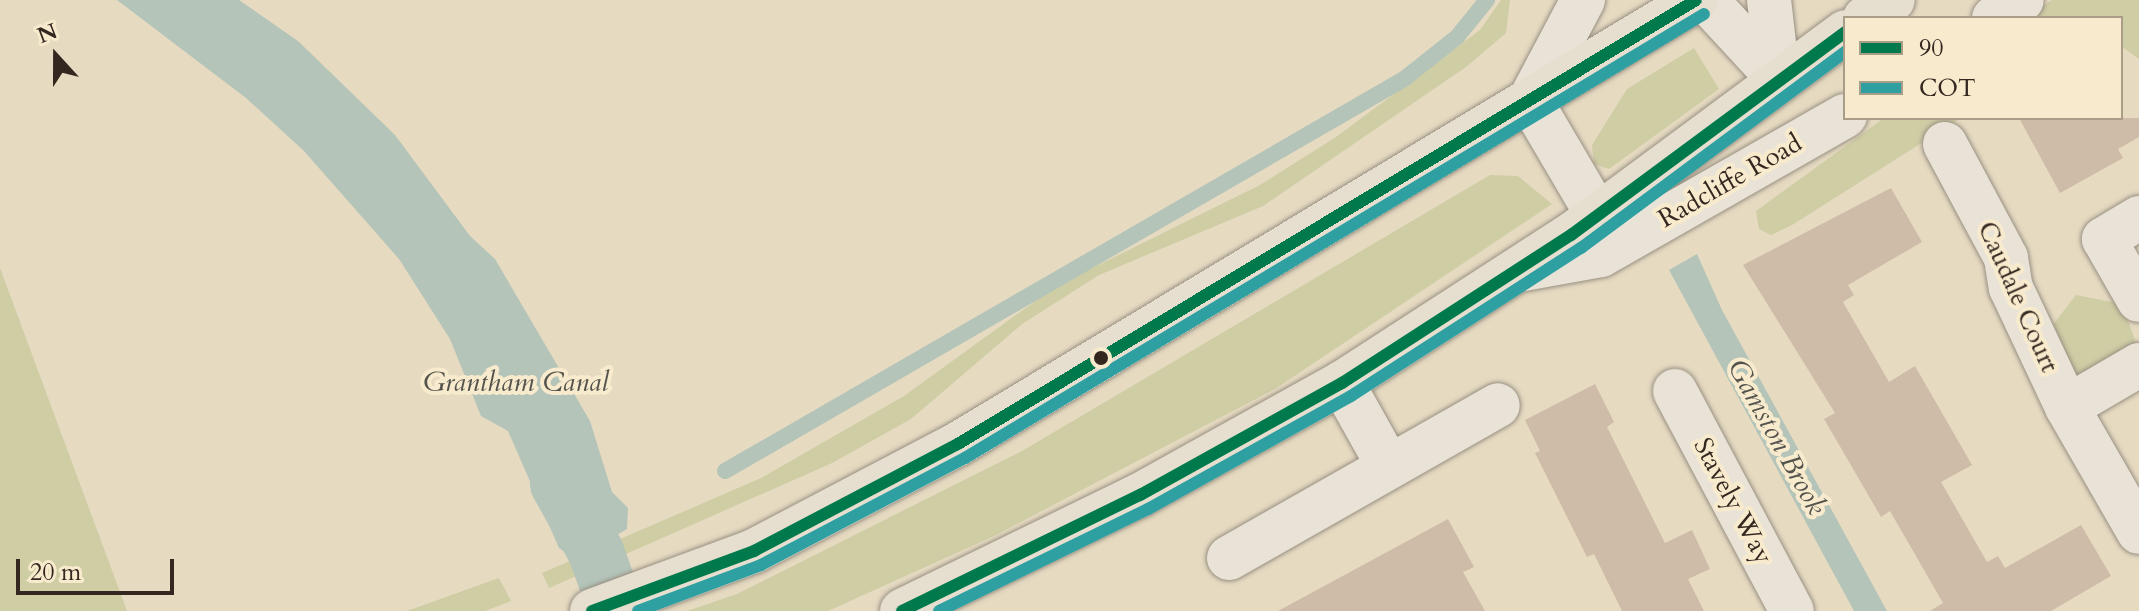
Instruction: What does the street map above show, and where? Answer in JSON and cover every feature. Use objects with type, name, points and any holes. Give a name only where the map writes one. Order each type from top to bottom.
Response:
[{"type":"highway","points":[[592,611],[754,551],[958,444],[1696,0]]},
{"type":"highway","points":[[1868,16],[1893,0]]},
{"type":"highway","name":"Radcliffe Road","points":[[902,611],[962,599],[1140,495],[1342,383],[1523,269],[1778,78],[1843,33]]},
{"type":"street","points":[[1583,0],[1530,100],[1597,214]]},
{"type":"street","points":[[1706,0],[1778,78]]},
{"type":"street","points":[[1769,0],[1778,78]]},
{"type":"street","points":[[1997,16],[2022,0]]},
{"type":"street","name":"Radcliffe Road","points":[[1523,269],[1601,255],[1843,117]]},
{"type":"street","name":"Caudale Court","points":[[1945,144],[2006,258],[2011,288],[2067,407],[2139,532]]},
{"type":"street","points":[[2139,218],[2104,239],[2139,300]]},
{"type":"street","name":"Caudale Court","points":[[2067,407],[2139,365]]},
{"type":"street","points":[[1342,383],[1389,467]]},
{"type":"street","name":"Stavely Way","points":[[1675,391],[1792,611]]},
{"type":"street","points":[[1229,558],[1498,405]]},
{"type":"green space","points":[[1501,0],[1510,0],[1506,33],[1466,67],[1263,206],[1099,275],[1022,324],[911,419],[832,463],[549,588],[542,573],[761,478],[904,396],[1056,286],[1260,185],[1336,137],[1480,30]]},
{"type":"green space","points":[[2052,0],[2139,0],[2139,59],[2123,47],[2123,16],[2028,16]]},
{"type":"green space","points":[[1694,48],[1719,89],[1609,169],[1594,164],[1592,145],[1627,89]]},
{"type":"green space","points":[[1881,120],[1958,120],[1792,225],[1771,235],[1759,229],[1756,211]]},
{"type":"green space","points":[[1490,175],[1518,176],[1552,204],[1275,389],[994,536],[828,611],[687,611],[737,594],[1022,451]]},
{"type":"green space","points":[[0,268],[127,611],[0,611]]},
{"type":"green space","points":[[2076,295],[2122,304],[2139,351],[2076,385],[2045,335]]},
{"type":"green space","points":[[499,578],[511,601],[485,611],[407,611]]},
{"type":"water","name":"Grantham Canal","points":[[117,0],[239,0],[298,41],[395,135],[470,236],[495,259],[590,421],[612,492],[628,508],[627,529],[576,560],[559,548],[508,431],[481,416],[450,339],[399,259],[304,151],[246,98]]},
{"type":"water","name":"Gamston Brook","points":[[1697,254],[1722,310],[1887,611],[1854,611],[1669,270]]},
{"type":"building","points":[[2139,118],[2139,137],[2118,149],[2123,158],[2060,193],[2020,120]]},
{"type":"building","points":[[1891,188],[1922,242],[1848,285],[1854,295],[1843,302],[1889,382],[1915,366],[1972,465],[1941,482],[1987,562],[1998,556],[2005,568],[2081,525],[2111,576],[2051,611],[1930,611],[1943,603],[1890,511],[1881,517],[1824,419],[1835,413],[1743,265]]},
{"type":"building","points":[[1595,384],[1614,422],[1607,427],[1665,543],[1692,530],[1710,569],[1688,579],[1704,611],[1622,611],[1594,554],[1587,557],[1535,453],[1540,451],[1525,420]]},
{"type":"building","points":[[1448,519],[1474,567],[1463,572],[1485,611],[1278,611]]},
{"type":"waterway","points":[[725,471],[1404,79],[1457,37],[1487,0]]},
{"type":"waterway","name":"Grantham Canal","points":[[558,484],[596,552],[617,611]]},
{"type":"transit line","name":"90","points":[[592,611],[754,551],[958,444],[1696,0]]},
{"type":"transit line","name":"COT","points":[[638,611],[761,565],[965,458],[1704,14]]},
{"type":"transit line","name":"90","points":[[902,611],[1140,495],[1342,383],[1571,235],[1843,33]]},
{"type":"transit line","name":"COT","points":[[939,611],[1148,509],[1351,396],[1581,248],[1843,53]]}]
